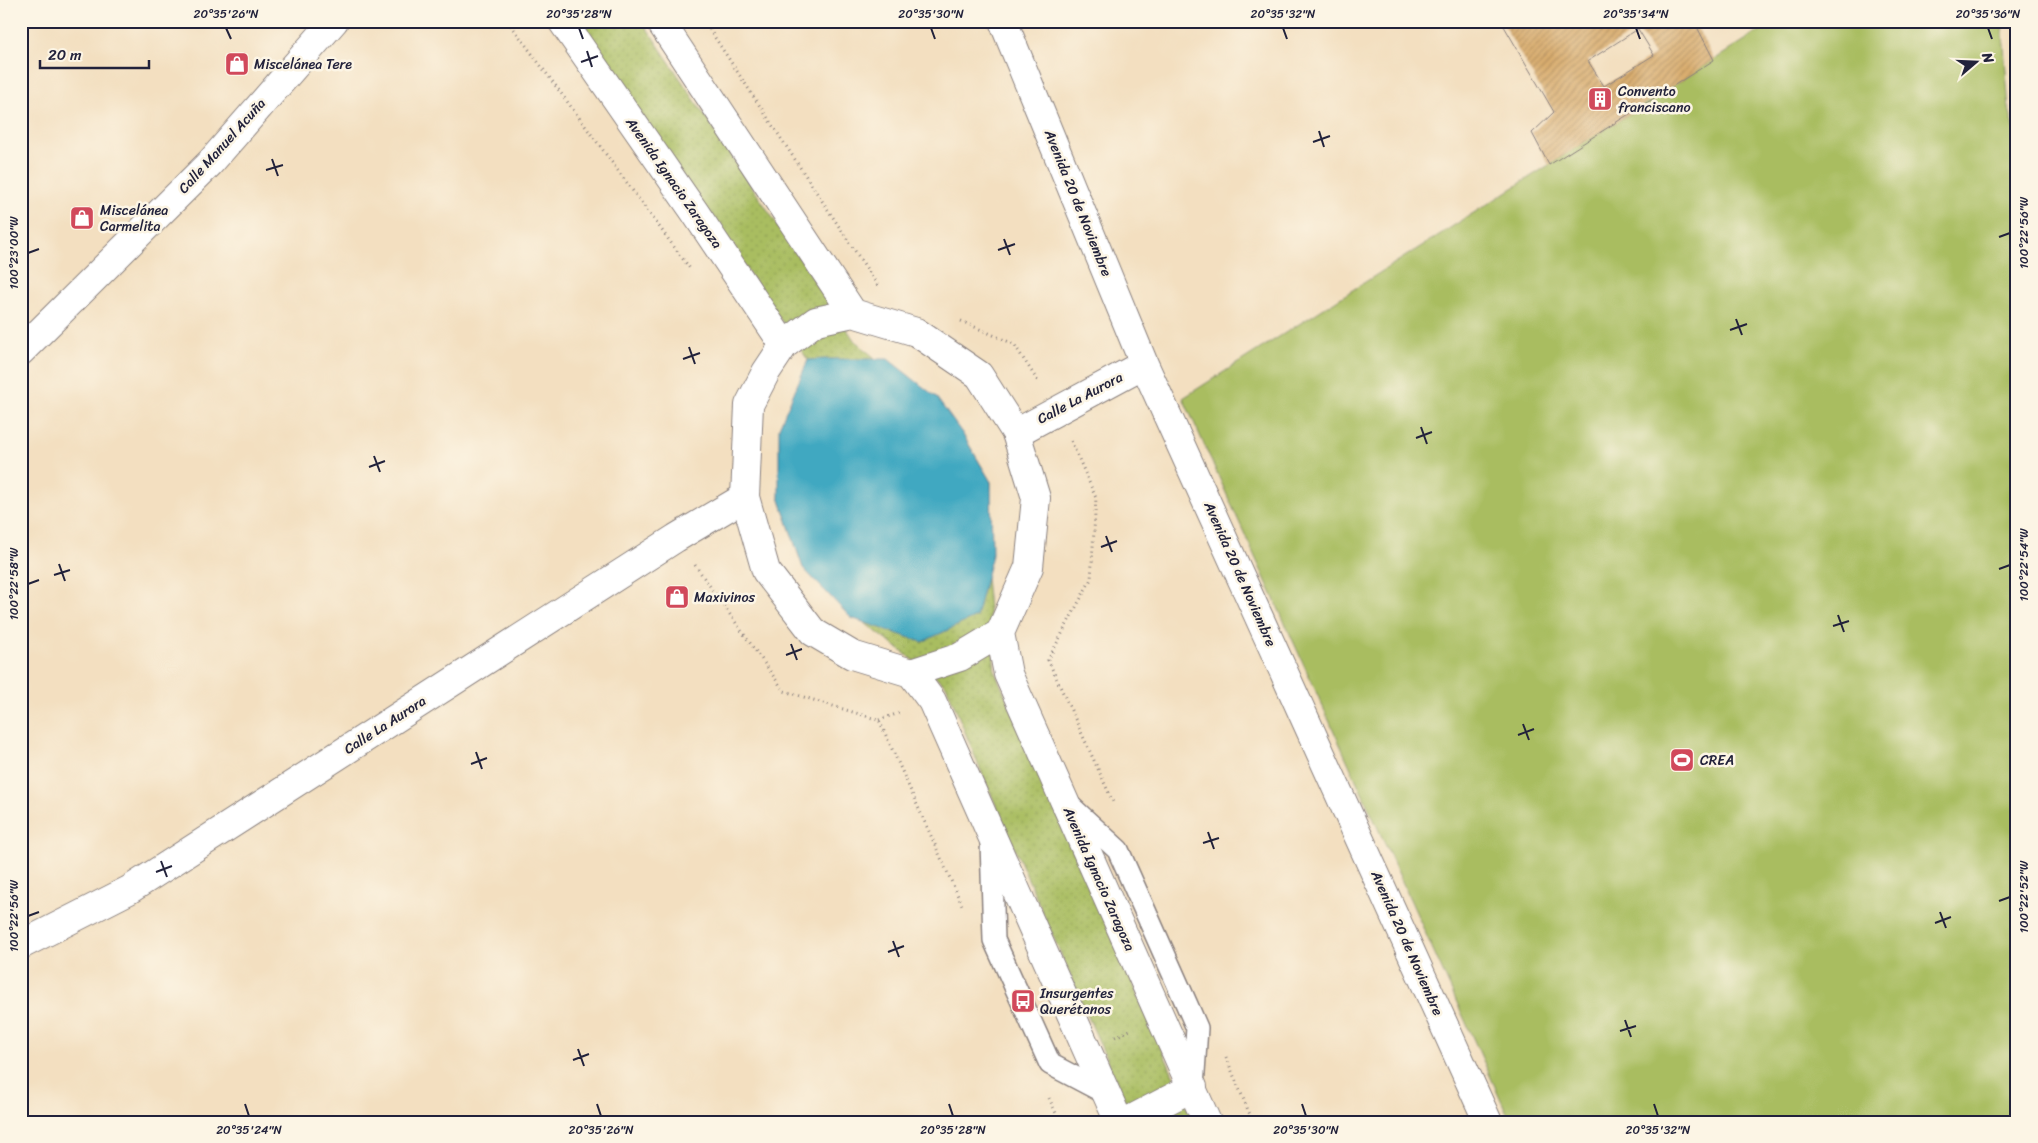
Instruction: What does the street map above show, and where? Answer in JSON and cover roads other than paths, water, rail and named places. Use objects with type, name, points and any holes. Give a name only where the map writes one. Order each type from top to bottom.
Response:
[{"type":"main road","name":"Calle Manuel Acuña","points":[[21,351],[210,163],[334,21]]},
{"type":"main road","name":"Avenida Ignacio Zaragoza","points":[[562,21],[784,345]]},
{"type":"main road","points":[[660,21],[853,313]]},
{"type":"main road","name":"Avenida 20 de Noviembre","points":[[1003,21],[1144,364],[1488,1122]]},
{"type":"main road","points":[[853,313],[916,332],[979,375],[1016,433],[1036,498],[1029,566],[1000,633],[960,657],[911,673],[852,655],[813,632],[766,570],[745,497],[748,405],[784,345],[816,321],[853,313]]},
{"type":"main road","name":"Calle La Aurora","points":[[1016,433],[1144,364]]},
{"type":"main road","name":"Calle La Aurora","points":[[21,946],[129,890],[676,538],[745,497]]},
{"type":"main road","name":"Avenida Ignacio Zaragoza","points":[[1000,633],[1008,674],[1207,1122]]},
{"type":"main road","points":[[911,673],[932,701],[1119,1122]]},
{"type":"main road","points":[[1126,1122],[1193,1087]]},
{"type":"lane","points":[[1064,800],[1118,850],[1197,1028],[1193,1087]]},
{"type":"lane","points":[[991,833],[994,940],[1050,1064],[1107,1094]]},
{"type":"water","points":[[888,359],[936,397],[962,433],[991,482],[992,555],[976,617],[922,642],[851,618],[803,568],[779,497],[779,427],[808,360]]},
{"type":"place","name":"Miscelánea Tere","points":[[237,64]]},
{"type":"place","name":"Convento franciscano","points":[[1600,99]]},
{"type":"place","name":"Miscelánea Carmelita","points":[[82,218]]},
{"type":"place","name":"Maxivinos","points":[[677,597]]},
{"type":"place","name":"CREA","points":[[1682,760]]},
{"type":"place","name":"Insurgentes Querétanos","points":[[1023,1001]]}]
